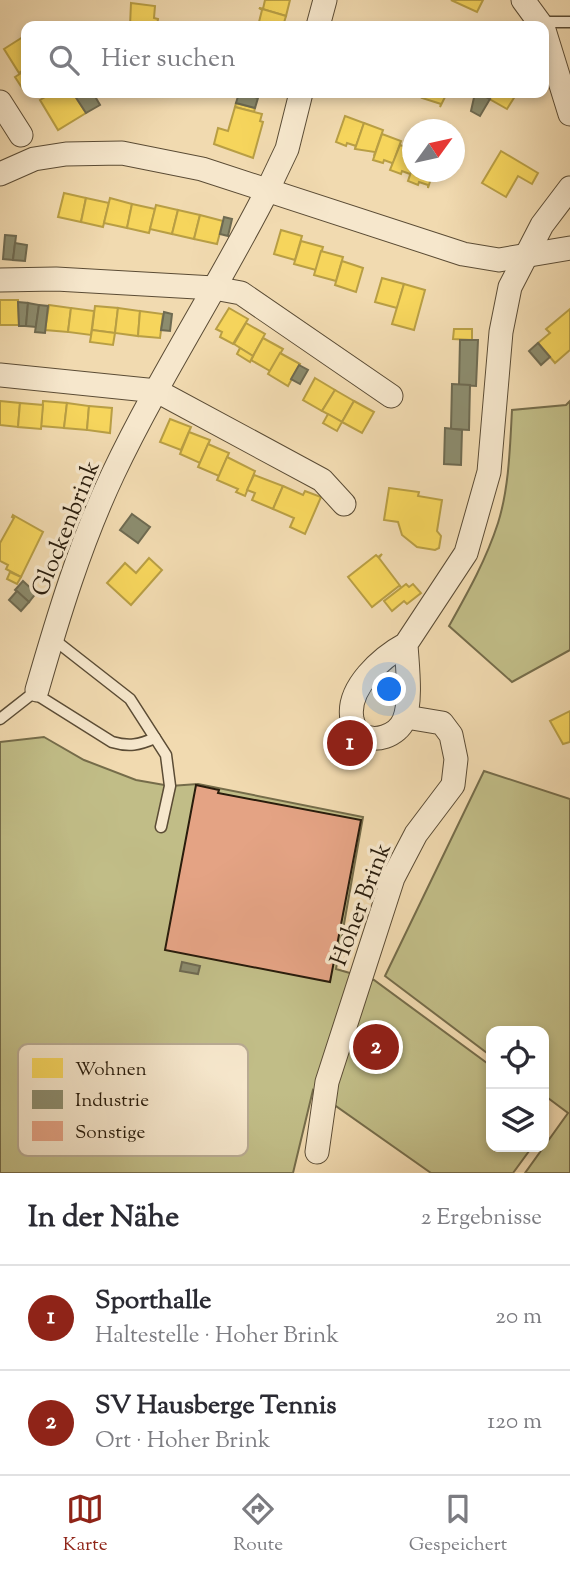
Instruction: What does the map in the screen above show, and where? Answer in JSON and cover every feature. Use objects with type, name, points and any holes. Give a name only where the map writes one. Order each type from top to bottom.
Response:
[{"type":"street","points":[[319,21],[325,0]]},
{"type":"street","points":[[523,0],[538,21]]},
{"type":"street","points":[[549,48],[570,114]]},
{"type":"street","name":"Glockenbrink","points":[[35,692],[88,533],[113,474],[268,189],[287,149],[300,98]]},
{"type":"street","points":[[0,102],[21,135]]},
{"type":"street","points":[[0,174],[34,159],[66,154],[122,153],[202,169],[463,254],[499,260],[570,248]]},
{"type":"street","points":[[406,644],[408,693],[406,717],[399,731],[385,737],[370,738],[358,733],[350,710],[354,694],[391,652],[406,644],[466,553],[489,472],[501,332],[510,287],[542,225],[570,188]]},
{"type":"street","points":[[0,279],[56,279],[214,288],[241,293],[391,396]]},
{"type":"street","points":[[0,375],[157,391],[322,480],[344,504]]},
{"type":"street","name":"Hoher Brink","points":[[317,1152],[327,1082],[393,878],[416,834],[453,785],[456,759],[452,735],[442,723],[406,717]]},
{"type":"lane","points":[[549,25],[570,22]]},
{"type":"lane","points":[[52,638],[130,699],[166,755],[170,786],[161,827]]},
{"type":"lane","points":[[0,719],[35,692],[113,742],[126,746],[138,745],[155,738]]},
{"type":"shaded area","points":[[570,401],[570,650],[512,682],[449,626],[482,563],[502,510],[510,453],[512,410],[566,405]]},
{"type":"shaded area","points":[[44,737],[84,760],[136,780],[170,786],[198,784],[363,817],[336,969],[374,980],[486,1062],[486,1152],[528,1152],[513,1173],[431,1173],[313,1090],[293,1173],[0,1173],[0,742]]},
{"type":"shaded area","points":[[484,771],[570,799],[570,1173],[525,1173],[540,1152],[549,1152],[549,1140],[568,1113],[549,1099],[549,1026],[486,1026],[486,1052],[385,976]]},
{"type":"building: Wohnen","points":[[265,0],[290,0],[286,16],[259,8],[263,9]]},
{"type":"building: Wohnen","points":[[451,0],[483,0],[477,12]]},
{"type":"building: Wohnen","points":[[131,3],[155,6],[154,18],[158,21],[130,21]]},
{"type":"building: Wohnen","points":[[259,8],[286,16],[284,21],[259,21],[262,10]]},
{"type":"building: Wohnen","points":[[21,38],[19,73],[4,49]]},
{"type":"building: Wohnen","points":[[21,73],[21,86],[15,77]]},
{"type":"building: Wohnen","points":[[76,98],[86,113],[58,130],[40,100]]},
{"type":"building: Wohnen","points":[[422,98],[444,98],[440,107],[441,104]]},
{"type":"building: Wohnen","points":[[488,98],[514,98],[507,109]]},
{"type":"building: Wohnen","points":[[236,103],[255,108],[254,112],[235,107]]},
{"type":"building: Wohnen","points":[[235,107],[262,114],[260,121],[263,122],[253,158],[214,144],[218,128],[228,131]]},
{"type":"building: Wohnen","points":[[345,116],[364,123],[355,149],[356,146],[336,142]]},
{"type":"building: Wohnen","points":[[364,123],[383,130],[374,156],[375,152],[355,149]]},
{"type":"building: Wohnen","points":[[382,134],[401,141],[392,166],[392,163],[384,160],[383,163],[373,160]]},
{"type":"building: Wohnen","points":[[400,145],[402,146],[401,174],[390,170]]},
{"type":"building: Wohnen","points":[[501,151],[538,173],[532,184],[518,176],[506,197],[482,183]]},
{"type":"building: Wohnen","points":[[64,193],[86,198],[81,222],[58,217]]},
{"type":"building: Wohnen","points":[[86,198],[109,203],[103,227],[81,222]]},
{"type":"building: Wohnen","points":[[110,198],[132,204],[127,228],[104,223]]},
{"type":"building: Wohnen","points":[[132,204],[155,209],[149,233],[127,228]]},
{"type":"building: Wohnen","points":[[156,205],[178,210],[172,234],[150,229]]},
{"type":"building: Wohnen","points":[[178,210],[200,215],[194,239],[172,234]]},
{"type":"building: Wohnen","points":[[200,215],[223,221],[217,244],[194,239]]},
{"type":"building: Wohnen","points":[[281,230],[302,236],[295,260],[274,254]]},
{"type":"building: Wohnen","points":[[301,241],[323,247],[316,270],[294,264]]},
{"type":"building: Wohnen","points":[[321,251],[343,257],[336,281],[314,275]]},
{"type":"building: Wohnen","points":[[342,261],[363,268],[356,292],[335,285]]},
{"type":"building: Wohnen","points":[[382,278],[404,284],[397,308],[375,302]]},
{"type":"building: Wohnen","points":[[404,284],[425,290],[414,330],[392,324]]},
{"type":"building: Wohnen","points":[[0,300],[18,300],[19,325],[0,325]]},
{"type":"building: Wohnen","points":[[49,305],[71,308],[68,332],[45,330]]},
{"type":"building: Wohnen","points":[[95,306],[118,308],[115,333],[92,330]]},
{"type":"building: Wohnen","points":[[71,308],[94,311],[91,335],[68,332]]},
{"type":"building: Wohnen","points":[[118,308],[140,311],[138,336],[115,333]]},
{"type":"building: Wohnen","points":[[229,308],[248,319],[233,344],[220,337],[222,332],[216,329]]},
{"type":"building: Wohnen","points":[[570,309],[570,350],[555,363],[538,343],[550,333],[546,329]]},
{"type":"building: Wohnen","points":[[140,311],[163,314],[160,338],[138,336]]},
{"type":"building: Wohnen","points":[[246,323],[265,334],[253,356],[234,344]]},
{"type":"building: Wohnen","points":[[454,329],[472,329],[472,340],[453,339]]},
{"type":"building: Wohnen","points":[[92,330],[115,333],[113,345],[90,342]]},
{"type":"building: Wohnen","points":[[263,338],[283,349],[270,371],[251,360]]},
{"type":"building: Wohnen","points":[[240,348],[253,356],[250,362],[237,354]]},
{"type":"building: Wohnen","points":[[280,353],[300,364],[288,386],[268,374]]},
{"type":"building: Wohnen","points":[[315,378],[335,390],[322,411],[303,400]]},
{"type":"building: Wohnen","points":[[335,390],[354,401],[342,422],[322,411]]},
{"type":"building: Wohnen","points":[[0,401],[20,403],[18,427],[0,425]]},
{"type":"building: Wohnen","points":[[43,401],[67,403],[64,428],[41,426]]},
{"type":"building: Wohnen","points":[[354,401],[374,412],[362,433],[342,422]]},
{"type":"building: Wohnen","points":[[20,403],[43,405],[41,429],[18,427]]},
{"type":"building: Wohnen","points":[[67,403],[89,406],[87,430],[64,428]]},
{"type":"building: Wohnen","points":[[89,406],[112,408],[110,433],[87,430]]},
{"type":"building: Wohnen","points":[[328,414],[342,422],[337,431],[323,423]]},
{"type":"building: Wohnen","points":[[170,419],[191,427],[181,450],[160,442]]},
{"type":"building: Wohnen","points":[[189,432],[210,440],[200,463],[180,454]]},
{"type":"building: Wohnen","points":[[208,444],[229,453],[219,476],[198,467]]},
{"type":"building: Wohnen","points":[[227,457],[255,471],[245,496],[236,492],[238,489],[217,480]]},
{"type":"building: Wohnen","points":[[254,475],[283,486],[273,509],[252,500],[255,493],[247,490]]},
{"type":"building: Wohnen","points":[[283,486],[303,495],[305,491],[321,497],[305,534],[290,527],[294,518],[273,509]]},
{"type":"building: Wohnen","points":[[389,488],[419,492],[418,496],[442,500],[437,531],[441,536],[439,548],[435,550],[417,547],[402,535],[398,522],[384,520]]},
{"type":"building: Wohnen","points":[[13,515],[43,532],[21,577],[6,569],[8,565],[0,561],[0,543],[14,518]]},
{"type":"building: Wohnen","points":[[382,554],[379,558],[401,587],[372,607],[348,577],[376,555],[378,557]]},
{"type":"building: Wohnen","points":[[149,558],[162,570],[131,605],[107,583],[125,563],[136,573]]},
{"type":"building: Wohnen","points":[[10,572],[21,577],[17,584],[7,579]]},
{"type":"building: Wohnen","points":[[406,584],[409,587],[413,584],[421,593],[407,604],[404,601],[392,611],[384,601]]},
{"type":"building: Wohnen","points":[[570,711],[570,742],[563,744],[550,721]]},
{"type":"building: Industrie","points":[[76,98],[96,98],[100,105],[86,113]]},
{"type":"building: Industrie","points":[[238,98],[258,98],[255,108],[236,103]]},
{"type":"building: Industrie","points":[[474,98],[490,99],[480,116],[471,111]]},
{"type":"building: Industrie","points":[[224,217],[232,219],[228,236],[220,234]]},
{"type":"building: Industrie","points":[[5,235],[16,236],[13,260],[3,259]]},
{"type":"building: Industrie","points":[[15,243],[27,245],[25,261],[13,260]]},
{"type":"building: Industrie","points":[[18,302],[28,303],[26,326],[19,326]]},
{"type":"building: Industrie","points":[[28,303],[39,305],[36,327],[26,326]]},
{"type":"building: Industrie","points":[[39,305],[48,306],[45,333],[35,332]]},
{"type":"building: Industrie","points":[[164,312],[172,314],[170,331],[161,330]]},
{"type":"building: Industrie","points":[[460,340],[478,340],[476,386],[459,385]]},
{"type":"building: Industrie","points":[[538,343],[550,357],[541,365],[529,351]]},
{"type":"building: Industrie","points":[[299,365],[308,370],[300,384],[291,379]]},
{"type":"building: Industrie","points":[[452,384],[470,385],[469,430],[451,429]]},
{"type":"building: Industrie","points":[[445,428],[462,430],[461,465],[444,464]]},
{"type":"building: Industrie","points":[[132,514],[150,527],[138,543],[120,530]]},
{"type":"building: Industrie","points":[[23,581],[36,593],[29,602],[15,590]]},
{"type":"building: Industrie","points":[[17,591],[29,602],[21,611],[9,600]]},
{"type":"building: Industrie","points":[[182,962],[200,966],[198,974],[180,971]]},
{"type":"building: Sonstige","points":[[196,785],[219,790],[218,793],[361,820],[330,982],[165,950]]},
{"type":"building: Sonstige","points":[[379,1024],[397,1037],[373,1069],[356,1057]]},
{"type":"place","name":"Sporthalle","points":[[350,743]]},
{"type":"place","name":"SV Hausberge Tennis","points":[[376,1047]]}]
